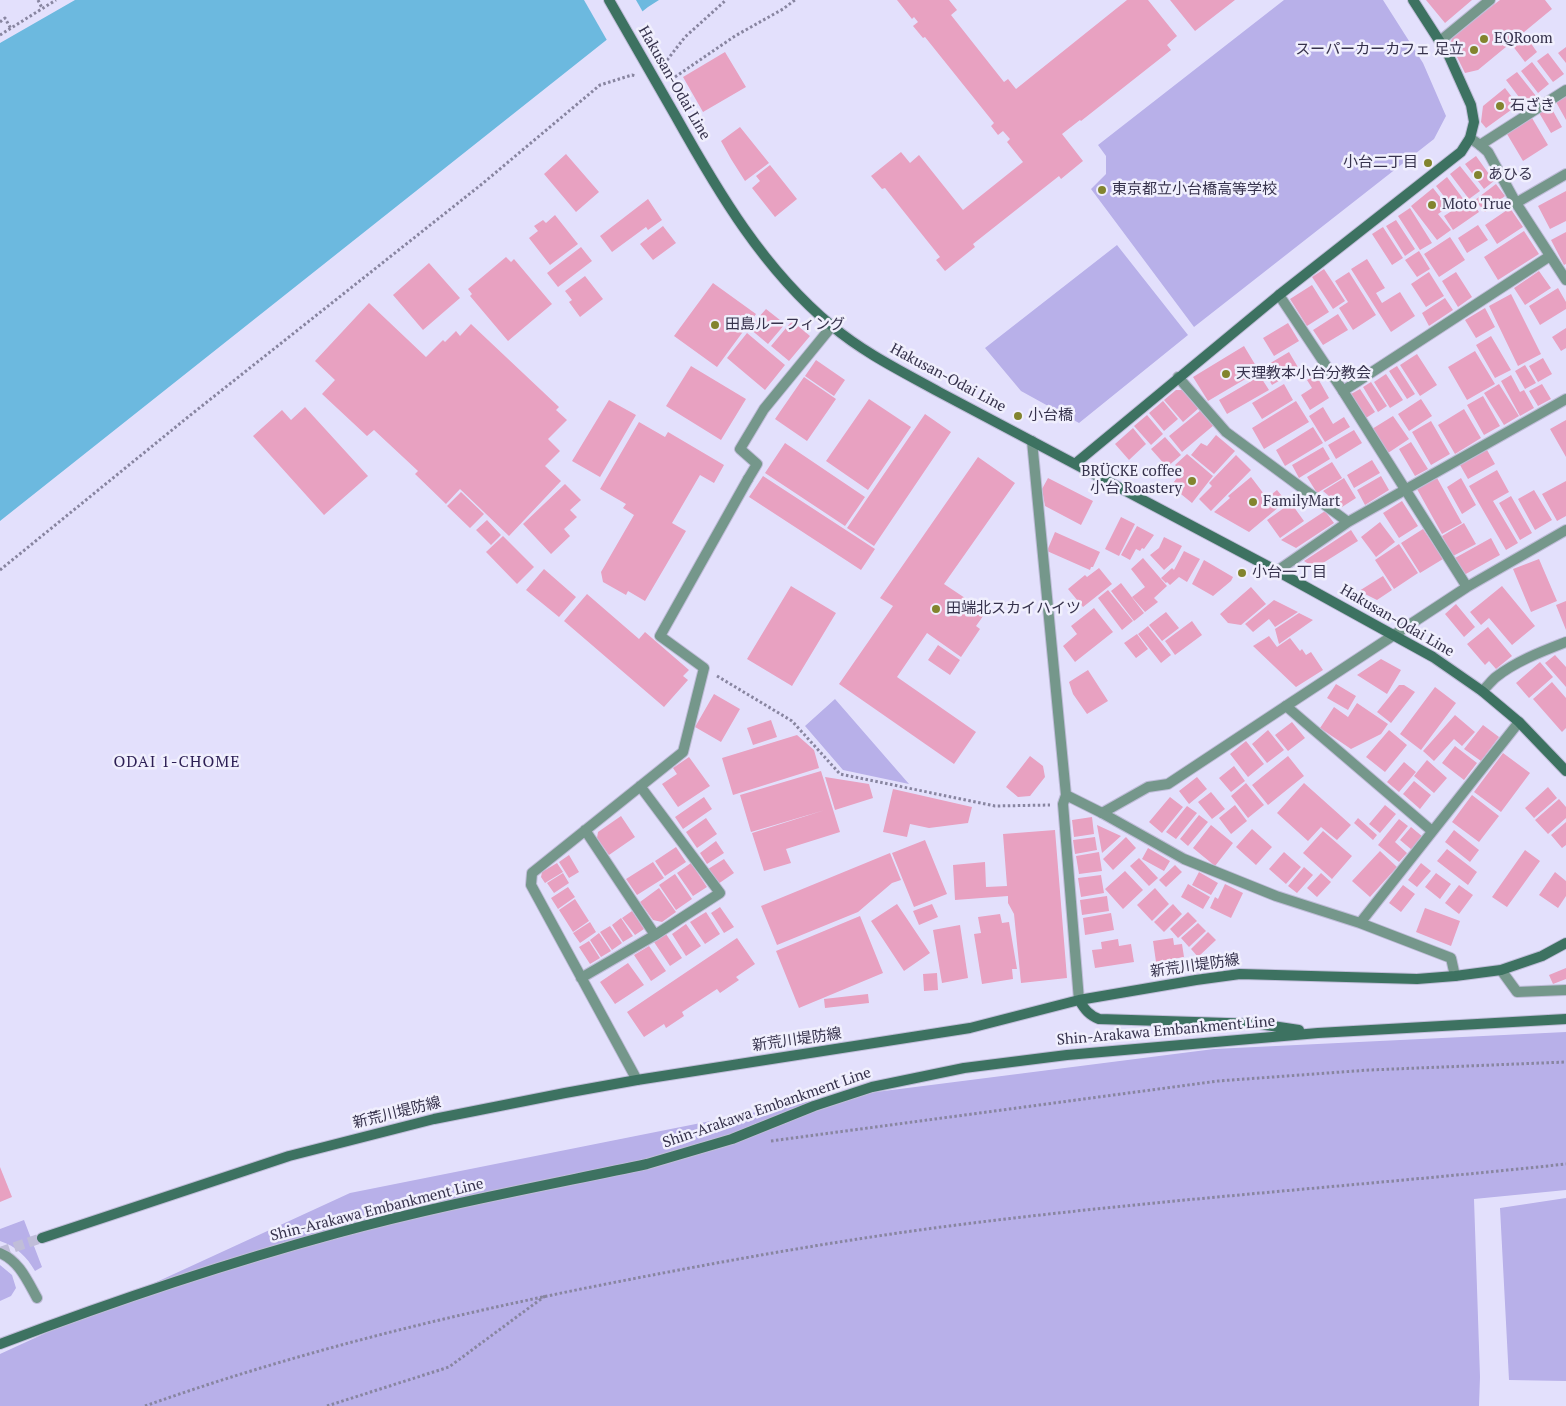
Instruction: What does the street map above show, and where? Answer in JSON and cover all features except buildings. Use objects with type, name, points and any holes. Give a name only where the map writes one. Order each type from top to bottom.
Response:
[{"type":"main road","name":"Hakusan-Odai Line","points":[[609,0],[655,69],[700,160],[767,261],[805,302],[832,326],[889,364],[1277,571],[1433,657],[1482,691],[1518,722],[1566,771]]},
{"type":"main road","points":[[1076,463],[1279,295],[1461,152],[1470,138],[1474,122],[1471,105],[1449,56],[1413,0]]},
{"type":"main road","name":"新荒川堤防線","points":[[42,1238],[289,1156],[434,1119],[637,1080],[970,1028],[1080,1000],[1149,988],[1240,974],[1417,979],[1455,976],[1501,970],[1542,956],[1566,943]]},
{"type":"main road","points":[[1080,1000],[1085,1010],[1091,1016],[1099,1019],[1259,1024],[1318,1033]]},
{"type":"main road","name":"Shin-Arakawa Embankment Line","points":[[0,1344],[131,1296],[258,1255],[406,1215],[647,1164],[732,1139],[842,1096],[904,1079],[964,1068],[1067,1055],[1318,1033],[1566,1019]]},
{"type":"street","points":[[1440,41],[1490,0]]},
{"type":"street","points":[[1480,145],[1566,90]]},
{"type":"street","points":[[1470,138],[1488,152],[1516,203],[1565,278]]},
{"type":"street","points":[[1516,203],[1566,174]]},
{"type":"street","points":[[1343,392],[1550,256]]},
{"type":"street","points":[[1279,295],[1467,587]]},
{"type":"street","points":[[637,1080],[530,885],[532,873],[683,752],[704,668],[660,636],[757,464],[740,449],[764,409],[832,326]]},
{"type":"street","points":[[1178,377],[1226,432],[1348,522]]},
{"type":"street","points":[[1277,571],[1348,522],[1566,399]]},
{"type":"street","points":[[1032,440],[1080,1000]]},
{"type":"street","points":[[1102,813],[1148,787],[1168,784],[1467,587],[1565,532]]},
{"type":"street","points":[[1482,691],[1497,676],[1542,651],[1566,642]]},
{"type":"street","points":[[1286,706],[1432,831]]},
{"type":"street","points":[[1360,923],[1518,722]]},
{"type":"street","points":[[581,978],[655,935],[720,893],[640,786]]},
{"type":"street","points":[[1064,800],[1102,813],[1184,859],[1276,896],[1360,923],[1450,958],[1455,976]]},
{"type":"street","points":[[585,830],[655,935]]},
{"type":"street","points":[[1501,970],[1517,992],[1566,990]]},
{"type":"street","points":[[0,1252],[8,1256],[19,1267],[37,1298]]},
{"type":"path","points":[[38,0],[42,8]]},
{"type":"path","points":[[0,35],[56,0]]},
{"type":"path","points":[[655,69],[685,37],[726,0]]},
{"type":"path","points":[[675,77],[735,36],[795,0]]},
{"type":"path","points":[[0,22],[5,18],[10,29]]},
{"type":"path","points":[[0,570],[195,411],[482,184],[600,85],[632,75],[640,78]]},
{"type":"path","points":[[704,668],[792,721],[840,774],[995,806],[1064,800]]},
{"type":"path","points":[[765,1142],[1218,1082],[1369,1070],[1566,1062]]},
{"type":"path","points":[[145,1406],[318,1350],[387,1332],[546,1296],[808,1247],[979,1222],[1162,1202],[1566,1164]]},
{"type":"path","points":[[327,1406],[448,1367],[546,1296]]},
{"type":"shaded area","points":[[1284,0],[1383,0],[1423,63],[1446,116],[1434,139],[1194,327],[1091,189],[1106,174],[1106,156],[1098,145]]},
{"type":"shaded area","points":[[1117,245],[1188,335],[1079,423],[1021,391],[985,348]]},
{"type":"shaded area","points":[[835,699],[909,784],[843,770],[805,726]]},
{"type":"shaded area","points":[[1566,1032],[1566,1190],[1474,1199],[1480,1377],[1479,1406],[0,1406],[0,1354],[350,1193],[821,1099],[1214,1049]]},
{"type":"shaded area","points":[[1566,1198],[1566,1381],[1509,1380],[1500,1208]]},
{"type":"shaded area","points":[[24,1220],[42,1267],[35,1271],[21,1253],[0,1241],[0,1229]]},
{"type":"shaded area","points":[[0,1265],[12,1275],[16,1288],[11,1296],[0,1301]]},
{"type":"water","points":[[75,0],[659,0],[0,521],[0,43]]},
{"type":"pier","points":[[584,0],[636,0],[644,14],[608,42]]},
{"type":"tunnel","points":[[0,1252],[42,1238]]},
{"type":"place","name":"EQRoom","points":[[1484,39]]},
{"type":"place","name":"スーパーカーカフェ 足立","points":[[1474,50]]},
{"type":"place","name":"石ざき","points":[[1500,106]]},
{"type":"place","name":"小台二丁目","points":[[1428,163]]},
{"type":"place","name":"あひる","points":[[1478,175]]},
{"type":"place","name":"東京都立小台橋高等学校","points":[[1102,190]]},
{"type":"place","name":"Moto True","points":[[1432,205]]},
{"type":"place","name":"田島ルーフィング","points":[[715,325]]},
{"type":"place","name":"天理教本小台分教会","points":[[1226,374]]},
{"type":"place","name":"小台橋","points":[[1018,416]]},
{"type":"place","name":"BRÜCKE coffee 小台 Roastery","points":[[1192,481]]},
{"type":"place","name":"FamilyMart","points":[[1253,502]]},
{"type":"place","name":"小台一丁目","points":[[1242,573]]},
{"type":"place","name":"田端北スカイハイツ","points":[[936,609]]},
{"type":"district","name":"ODAI 1-CHOME","points":[[177,762]]}]
